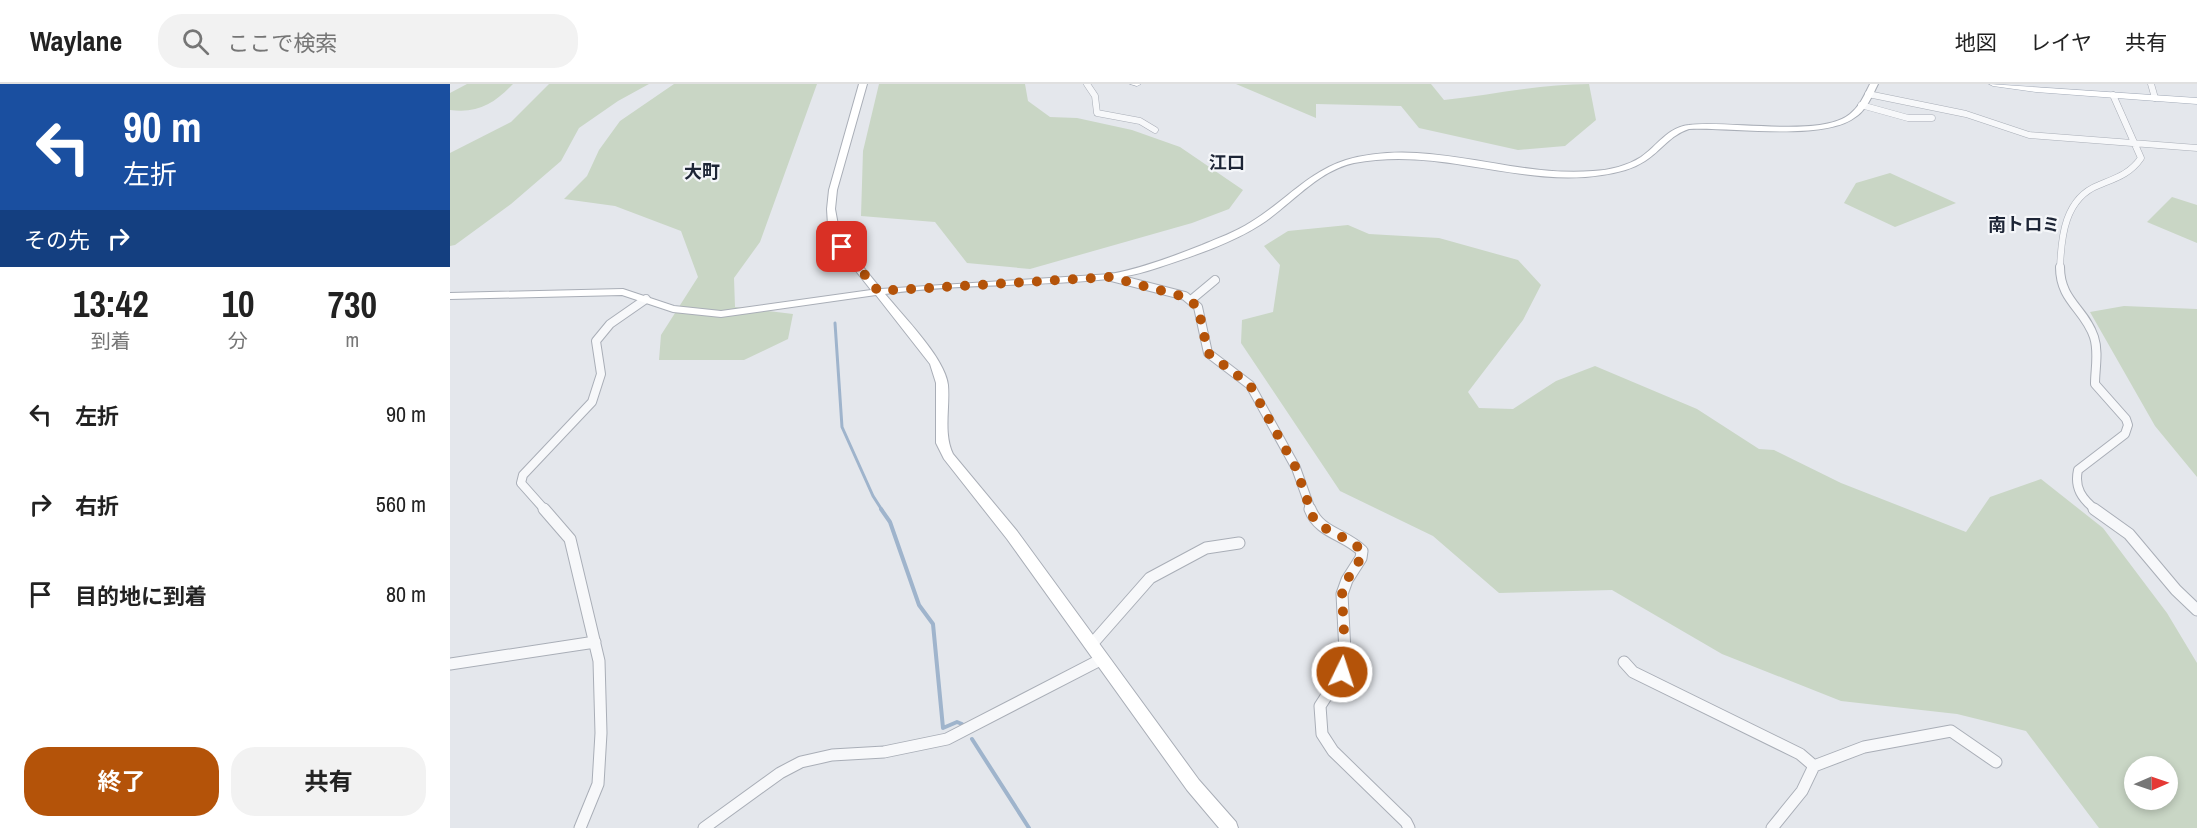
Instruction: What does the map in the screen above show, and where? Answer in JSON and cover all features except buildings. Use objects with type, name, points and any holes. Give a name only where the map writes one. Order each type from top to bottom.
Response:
[{"type":"main road","points":[[1992,84],[2036,90],[2197,100]]},
{"type":"street","points":[[863,84],[833,190],[831,209],[833,225],[842,247],[935,363],[942,383],[942,443],[948,456],[1012,535],[1193,785],[1230,828]]},
{"type":"street","points":[[1087,84],[1095,96],[1097,113],[1140,121],[1155,130]]},
{"type":"street","points":[[450,296],[623,292],[673,309],[721,314],[878,291],[1110,277],[1143,270],[1225,239],[1262,219],[1320,175],[1338,166],[1362,159],[1410,156],[1560,174],[1593,174],[1622,168],[1641,160],[1671,133],[1688,127],[1828,126],[1849,119],[1874,84]]},
{"type":"street","points":[[2151,84],[2155,98]]},
{"type":"street","points":[[1869,94],[1966,114],[2029,135],[2197,148]]},
{"type":"street","points":[[2113,95],[2141,158],[2130,174],[2096,185],[2076,198],[2071,208],[2060,259],[2060,282],[2070,302],[2092,331],[2097,354],[2095,384],[2128,425],[2125,434],[2078,470],[2076,484],[2080,494],[2100,514],[2139,543],[2182,598],[2197,610]]},
{"type":"street","points":[[1861,105],[1908,118],[1932,118]]},
{"type":"street","points":[[1110,277],[1168,292],[1191,300],[1198,307],[1208,353],[1250,385],[1289,453],[1314,520],[1323,528],[1355,544],[1362,551],[1361,558],[1347,580],[1342,594],[1345,652],[1342,672],[1320,706],[1322,734],[1333,751],[1409,828]]},
{"type":"street","points":[[1191,300],[1215,280]]},
{"type":"street","points":[[580,828],[598,784],[601,733],[599,661],[570,539],[521,483],[531,464],[592,402],[601,374],[596,341],[610,324],[646,299]]},
{"type":"street","points":[[1092,644],[1150,578],[1206,548],[1239,543]]},
{"type":"street","points":[[450,663],[595,642]]},
{"type":"street","points":[[704,828],[780,773],[801,762],[832,755],[884,752],[947,739],[1102,659]]},
{"type":"street","points":[[1624,662],[1627,668],[1634,672],[1800,754],[1814,766]]},
{"type":"street","points":[[1772,828],[1802,791],[1814,766],[1864,747],[1951,731],[1996,762]]},
{"type":"green space","points":[[467,84],[513,84],[500,97],[485,106],[469,110],[450,110],[450,93]]},
{"type":"green space","points":[[549,84],[649,84],[618,101],[579,128],[561,161],[511,204],[455,245],[450,246],[450,153],[511,122]]},
{"type":"green space","points":[[674,84],[817,84],[760,242],[734,278],[735,307],[793,314],[788,339],[744,360],[659,360],[661,335],[698,277],[681,231],[615,206],[564,199],[587,176],[599,150],[620,121]]},
{"type":"green space","points":[[879,84],[1025,84],[1028,101],[1050,117],[1077,118],[1132,130],[1180,147],[1243,190],[1229,209],[1192,223],[1030,269],[967,263],[935,222],[861,216],[863,151]]},
{"type":"green space","points":[[1236,84],[1431,84],[1444,100],[1534,88],[1589,84],[1596,120],[1565,146],[1518,150],[1419,128],[1401,106],[1316,104],[1316,118]]},
{"type":"green space","points":[[1890,173],[1956,203],[1895,227],[1844,203],[1856,183]]},
{"type":"green space","points":[[2172,197],[2197,205],[2197,243],[2147,222]]},
{"type":"green space","points":[[1348,225],[1369,234],[1439,238],[1518,260],[1541,285],[1523,320],[1468,392],[1479,408],[1513,409],[1556,381],[1595,366],[1697,409],[1759,449],[1774,450],[1841,483],[1966,532],[1990,497],[2041,479],[2103,528],[2167,613],[2197,663],[2197,828],[2099,828],[2026,731],[1957,714],[1841,701],[1722,654],[1612,590],[1499,593],[1433,536],[1340,491],[1241,343],[1242,320],[1273,312],[1280,265],[1264,246],[1288,231]]},
{"type":"green space","points":[[2124,306],[2197,309],[2197,477],[2155,426],[2090,312]]},
{"type":"waterway","points":[[835,323],[842,427],[873,496],[882,510]]},
{"type":"waterway","points":[[881,509],[890,522],[919,605],[933,624],[943,728],[957,722],[962,724]]},
{"type":"waterway","points":[[972,739],[1029,828]]},
{"type":"district","name":"江口","points":[[1227,162]]},
{"type":"district","name":"大町","points":[[702,171]]},
{"type":"district","name":"南トロミ","points":[[2024,224]]},
{"type":"route","points":[[842,247],[878,291],[1110,277],[1191,300],[1198,307],[1208,353],[1250,385],[1289,453],[1314,520],[1323,528],[1355,544],[1362,551],[1361,558],[1347,580],[1342,594],[1345,652],[1342,672]]}]
